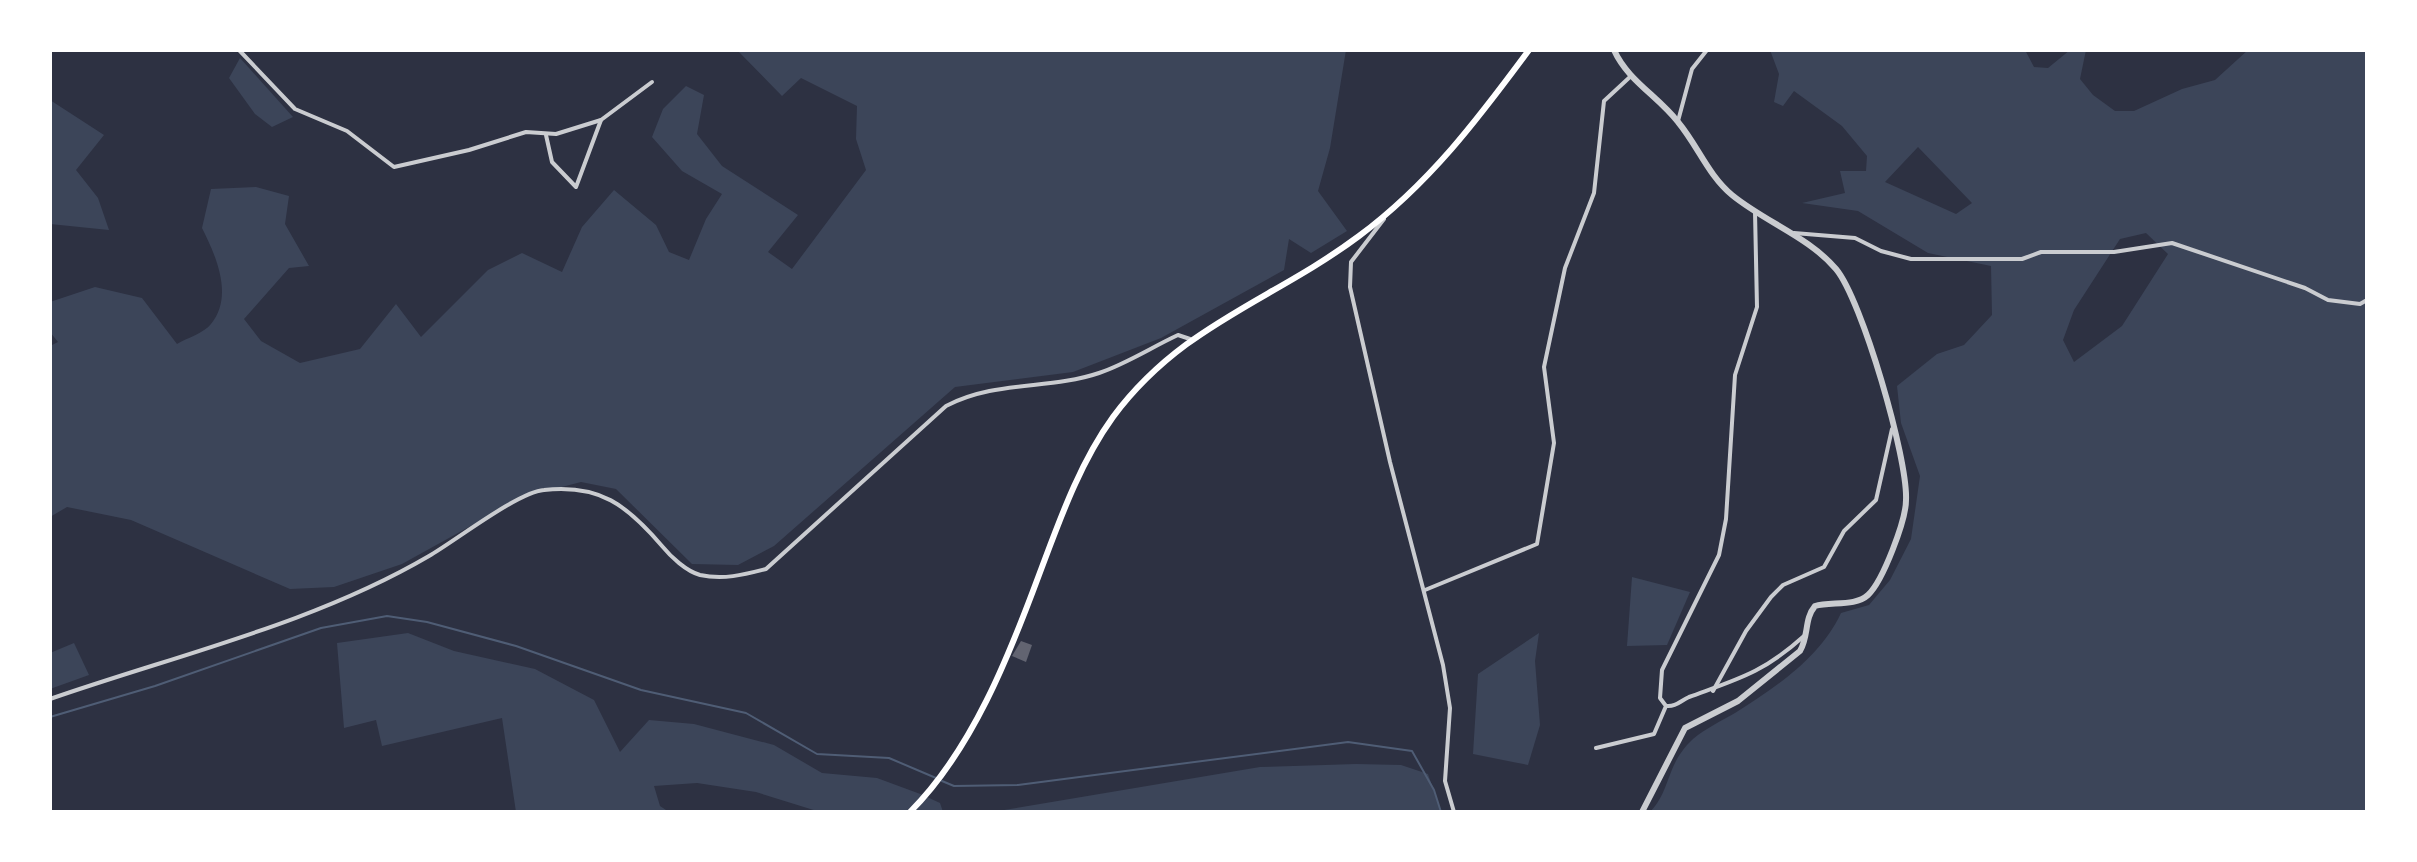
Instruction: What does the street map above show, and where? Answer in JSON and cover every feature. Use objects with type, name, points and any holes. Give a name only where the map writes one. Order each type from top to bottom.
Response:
[{"type":"main road","points":[[910,812],[946,769],[968,733],[1012,642],[1082,471],[1113,418],[1155,370],[1190,339],[1357,238],[1389,212],[1452,153],[1529,50]]},
{"type":"street","points":[[239,50],[295,109],[347,131],[394,167],[469,150],[526,132],[546,135],[601,120],[652,82]]},
{"type":"street","points":[[1614,50],[1631,76],[1678,121],[1720,184],[1755,212],[1823,254],[1839,271],[1855,300],[1894,423],[1906,504],[1892,548],[1868,595],[1853,602],[1815,606],[1809,613],[1807,633],[1800,651],[1738,701],[1685,728],[1642,812]]},
{"type":"street","points":[[1678,121],[1692,69],[1707,50]]},
{"type":"street","points":[[1425,590],[1537,544],[1554,443],[1544,367],[1552,326],[1565,268],[1594,193],[1604,101],[1631,76]]},
{"type":"street","points":[[546,135],[552,162],[576,187],[601,120]]},
{"type":"street","points":[[1389,212],[1351,262],[1350,287],[1390,462],[1425,590],[1450,708],[1445,781],[1454,812]]},
{"type":"street","points":[[1666,706],[1660,698],[1662,670],[1707,581],[1722,543],[1735,375],[1757,307],[1755,212]]},
{"type":"street","points":[[1788,233],[1855,238],[1881,251],[1911,259],[2022,259],[2041,252],[2100,253],[2172,243],[2305,288],[2328,300],[2360,304],[2367,300]]},
{"type":"street","points":[[50,699],[294,617],[378,583],[538,490],[573,488],[603,494],[642,523],[671,557],[697,574],[734,578],[766,569],[946,406],[967,395],[1008,386],[1098,374],[1178,335],[1190,339]]},
{"type":"street","points":[[1713,691],[1746,631],[1771,597],[1783,585],[1817,573],[1824,567],[1844,531],[1876,500],[1894,423]]},
{"type":"street","points":[[1596,748],[1654,734],[1666,706],[1713,691],[1780,657],[1807,633]]},
{"type":"shaded area","points":[[737,50],[1346,50],[1330,148],[1318,191],[1347,231],[1311,253],[1289,239],[1284,270],[1161,338],[1073,372],[955,387],[774,546],[738,565],[692,564],[616,489],[581,482],[523,497],[402,564],[334,587],[290,589],[131,520],[67,507],[50,517],[50,346],[58,342],[50,332],[50,302],[95,287],[142,298],[177,344],[204,330],[218,313],[222,289],[217,263],[202,228],[211,189],[256,187],[289,196],[285,224],[309,266],[289,268],[244,319],[261,341],[300,363],[360,349],[396,304],[421,337],[488,270],[522,253],[562,272],[582,227],[614,190],[656,225],[669,252],[689,260],[706,219],[722,194],[682,171],[652,137],[663,109],[686,86],[704,95],[697,134],[722,166],[798,215],[768,252],[792,269],[866,170],[856,139],[857,106],[801,78],[782,96]]},
{"type":"shaded area","points":[[1770,50],[2025,50],[2034,67],[2048,68],[2070,50],[2086,50],[2080,79],[2093,95],[2115,111],[2134,111],[2182,89],[2215,80],[2248,50],[2367,50],[2367,812],[1650,812],[1662,795],[1678,758],[1693,739],[1766,693],[1796,670],[1821,644],[1841,613],[1869,605],[1890,580],[1911,539],[1920,476],[1901,423],[1897,386],[1937,354],[1964,345],[1992,315],[1991,266],[1928,253],[1858,211],[1802,203],[1845,193],[1840,171],[1866,171],[1867,156],[1842,126],[1794,91],[1783,106],[1774,102],[1779,74]],"holes":[[[1918,147],[1972,203],[1956,214],[1885,182]],[[2146,233],[2168,254],[2122,326],[2074,362],[2063,340],[2074,310],[2120,239]]]},
{"type":"shaded area","points":[[240,58],[293,117],[272,127],[255,114],[229,78]]},
{"type":"shaded area","points":[[50,100],[104,135],[76,170],[98,198],[109,230],[50,224]]},
{"type":"shaded area","points":[[1632,577],[1690,592],[1667,645],[1627,646]]},
{"type":"shaded area","points":[[408,633],[454,651],[535,669],[594,700],[620,752],[649,720],[694,724],[774,745],[822,773],[877,778],[923,795],[906,812],[820,812],[756,792],[697,783],[654,786],[660,806],[669,812],[516,812],[502,718],[382,746],[376,720],[344,728],[337,643]]},
{"type":"shaded area","points":[[1539,633],[1535,661],[1540,725],[1528,765],[1473,754],[1478,674]]},
{"type":"shaded area","points":[[74,643],[89,675],[50,689],[50,653]]},
{"type":"shaded area","points":[[1401,765],[1428,774],[1441,812],[992,812],[1260,767]]},
{"type":"shaded area","points":[[927,797],[940,803],[943,812],[913,812]]},
{"type":"building","points":[[1021,641],[1032,645],[1026,662],[1012,656]]},
{"type":"waterway","points":[[50,717],[155,686],[321,628],[387,616],[427,622],[516,646],[641,690],[746,713],[817,754],[889,758],[936,778]]},
{"type":"waterway","points":[[942,781],[954,786],[1018,785],[1348,742],[1412,751],[1434,790],[1441,812]]}]
